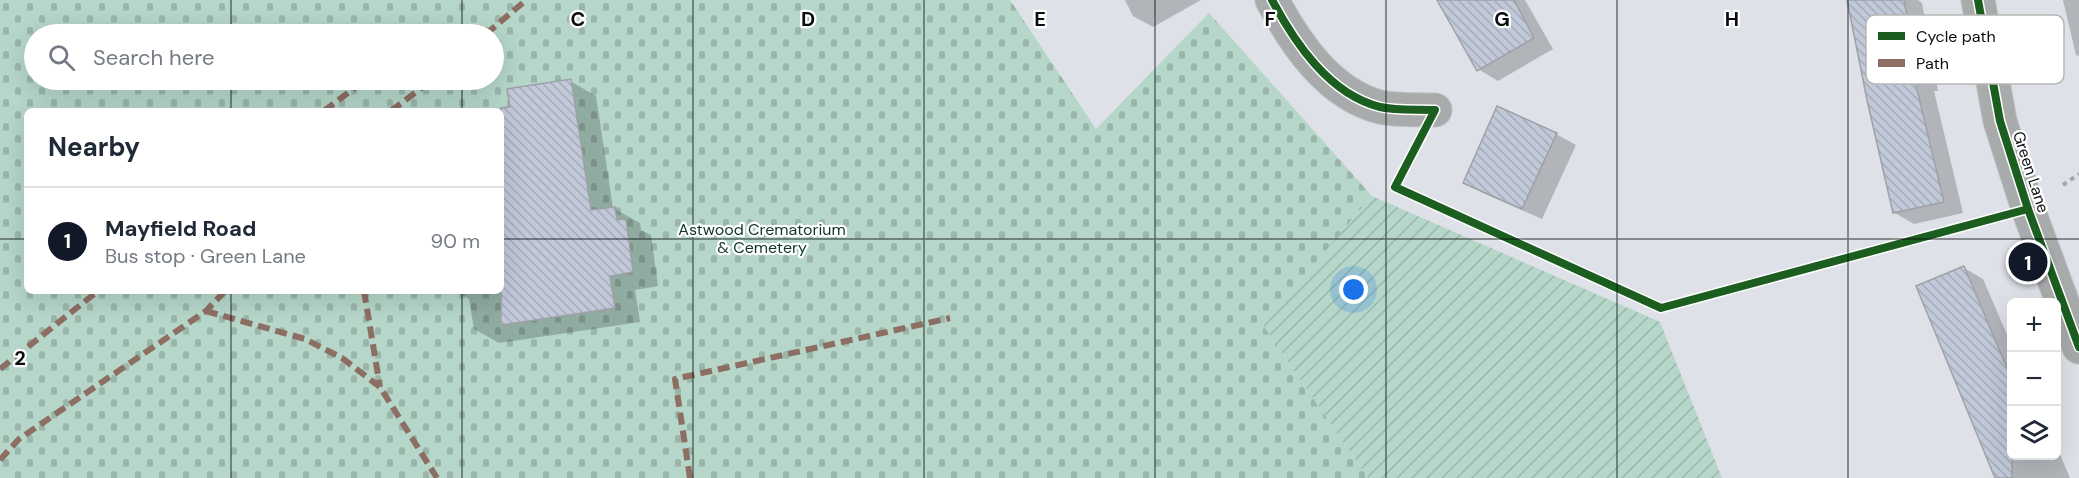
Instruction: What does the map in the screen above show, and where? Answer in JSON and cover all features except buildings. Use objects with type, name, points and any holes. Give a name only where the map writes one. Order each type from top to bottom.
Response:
[{"type":"street","points":[[1272,0],[1287,29],[1321,71],[1352,96],[1381,107],[1436,110]]},
{"type":"street","name":"Green Lane","points":[[1978,0],[1981,15]]},
{"type":"street","name":"Green Lane","points":[[1994,84],[2001,121],[2028,209],[2079,347]]},
{"type":"green space","name":"Astwood Crematorium & Cemetery","points":[[0,0],[1010,0],[1096,129],[1209,13],[1372,196],[1263,325],[1368,478],[0,478]]},
{"type":"green space","points":[[1372,196],[1660,322],[1722,478],[1368,478],[1263,325]]},
{"type":"marked path","points":[[498,24],[525,1]]},
{"type":"marked path","points":[[328,108],[352,90]]},
{"type":"marked path","points":[[395,108],[419,90]]},
{"type":"marked path","points":[[0,369],[94,294]]},
{"type":"marked path","points":[[0,460],[19,439],[206,311],[222,294]]},
{"type":"marked path","points":[[364,294],[380,387]]},
{"type":"marked path","points":[[206,311],[305,339],[342,358],[380,387],[437,478]]},
{"type":"marked path","points":[[690,478],[675,379],[950,318]]},
{"type":"cycle path","points":[[1272,0],[1303,49],[1329,79],[1345,91],[1380,107],[1435,110],[1395,187],[1661,308],[2028,209]]},
{"type":"cycle path","points":[[1978,0],[1981,15]]},
{"type":"cycle path","points":[[1993,84],[2000,121],[2028,209],[2079,347]]},
{"type":"place","name":"Mayfield Road","points":[[2028,262]]}]
